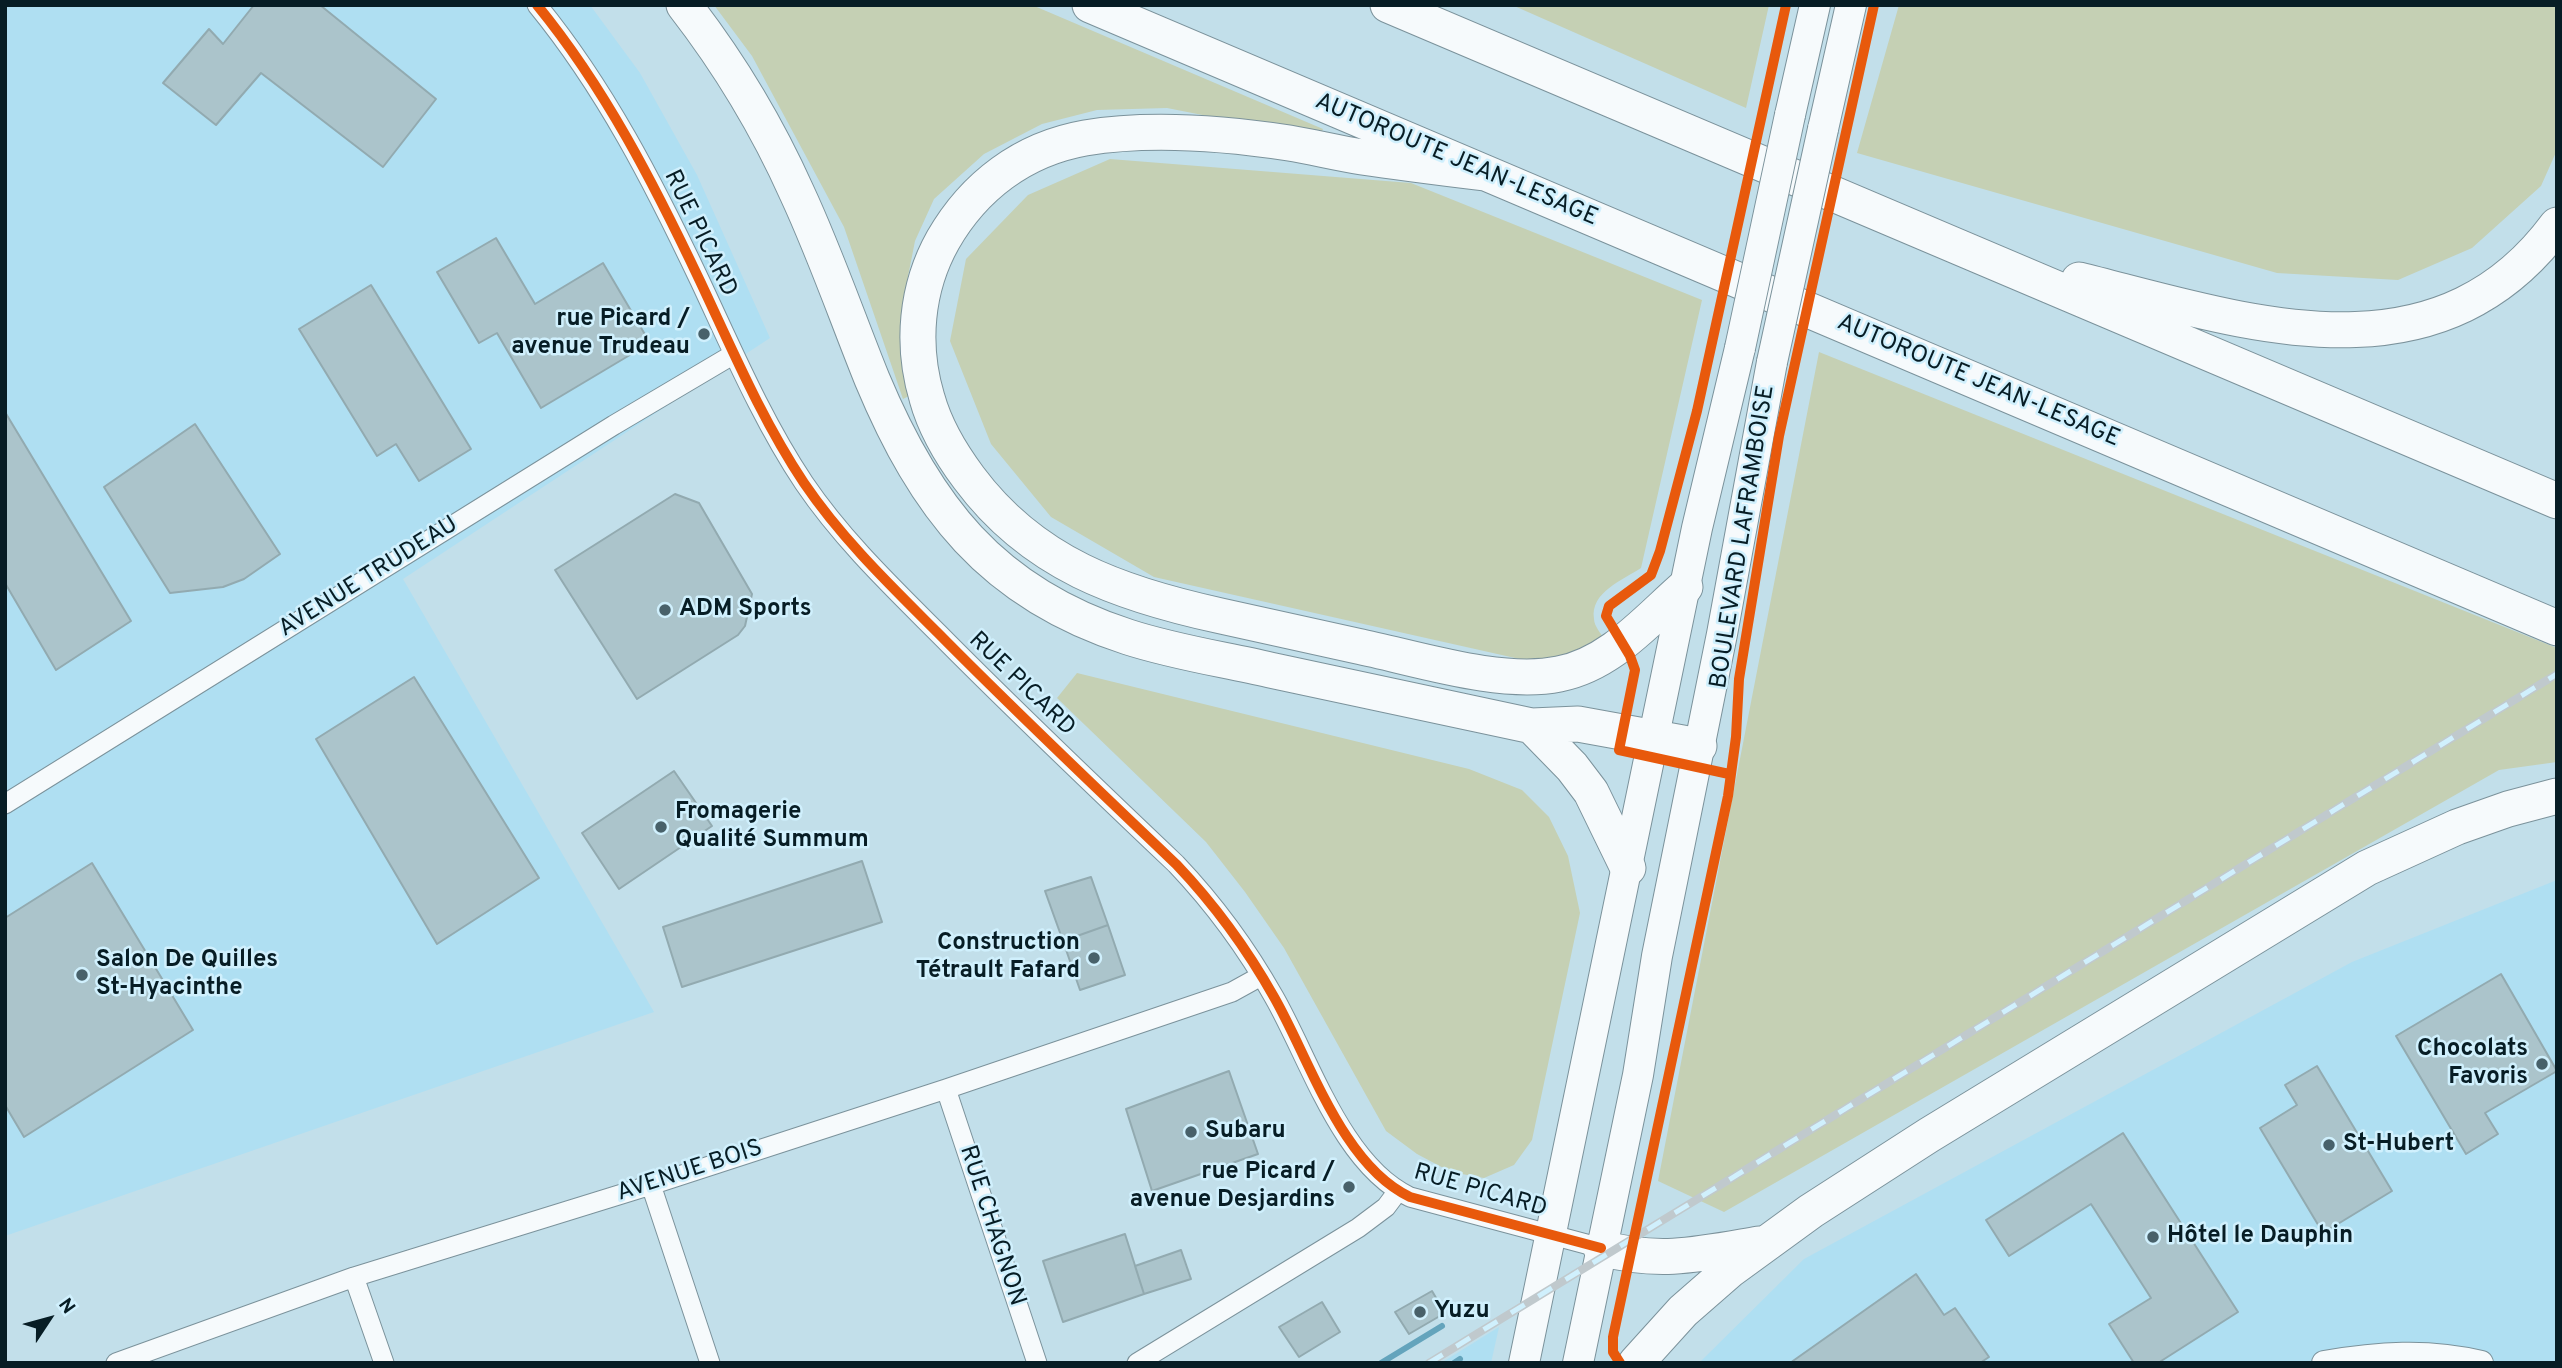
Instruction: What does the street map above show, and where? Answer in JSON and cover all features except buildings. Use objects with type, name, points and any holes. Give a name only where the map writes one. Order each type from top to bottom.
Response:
[{"type":"highway","points":[[684,5],[735,77],[777,151],[905,451],[938,503],[963,534],[1025,587],[1049,603],[1129,638],[1532,726],[1578,724],[1699,746]]},
{"type":"highway","name":"AUTOROUTE JEAN-LESAGE","points":[[1090,5],[2557,628]]},
{"type":"highway","points":[[1388,5],[2557,501]]},
{"type":"highway","points":[[1483,173],[1359,157],[1289,143],[1193,134],[1098,136],[1068,142],[1030,156],[995,177],[975,196],[947,233],[928,272],[918,318],[918,354],[924,390],[937,424],[956,459],[989,503],[1031,540],[1062,562],[1099,581],[1141,597],[1268,627],[1487,673],[1541,677],[1572,671],[1602,657],[1625,641],[1685,587]]},
{"type":"highway","points":[[1970,253],[2251,321],[2300,328],[2362,330],[2413,324],[2472,302],[2525,263],[2557,225]]},
{"type":"highway","points":[[1532,726],[1572,767],[1591,792],[1628,868]]},
{"type":"highway","points":[[1636,1363],[1683,1311],[1723,1276],[1819,1206],[1919,1141],[2367,868],[2457,827],[2557,796]]},
{"type":"highway","points":[[1601,1248],[1630,1255],[1664,1258],[1766,1243]]},
{"type":"main road","name":"BOULEVARD LAFRAMBOISE","points":[[1524,1363],[1685,587],[1815,5]]},
{"type":"main road","name":"BOULEVARD LAFRAMBOISE","points":[[1578,1363],[1638,1075],[1657,956],[1772,362],[1851,5]]},
{"type":"street","name":"RUE PICARD","points":[[537,5],[581,64],[622,131],[681,241],[734,354],[788,457],[837,527],[966,662],[1183,872],[1228,926],[1282,1011],[1337,1119],[1371,1170],[1398,1191],[1427,1203],[1601,1248]]},
{"type":"street","name":"AVENUE TRUDEAU","points":[[5,803],[614,425],[734,354]]},
{"type":"street","name":"AVENUE BOIS","points":[[116,1363],[354,1277],[652,1185],[946,1089],[1232,992],[1261,976]]},
{"type":"street","name":"RUE CHAGNON","points":[[946,1089],[1037,1363]]},
{"type":"street","points":[[652,1185],[710,1363]]},
{"type":"street","points":[[1137,1363],[1358,1228],[1386,1207],[1398,1191]]},
{"type":"street","points":[[354,1277],[384,1363]]},
{"type":"street","points":[[2324,1363],[2361,1356],[2411,1354],[2454,1356],[2481,1363]]},
{"type":"shaded area","points":[[5,5],[590,5],[640,73],[697,175],[770,338],[403,579],[654,1012],[5,1236]]},
{"type":"shaded area","points":[[2557,880],[2557,1363],[1699,1363],[1804,1259],[2352,962]]},
{"type":"shaded area","points":[[1499,1327],[1491,1363],[1441,1363]]},
{"type":"green space","points":[[714,5],[1032,5],[1323,129],[1319,138],[1167,108],[1097,110],[1042,124],[984,154],[934,199],[915,241],[902,307],[904,350],[911,395],[903,399],[844,227],[752,56]]},
{"type":"green space","points":[[1512,5],[1769,5],[1746,108]]},
{"type":"green space","points":[[1899,5],[2557,5],[2557,150],[2541,186],[2472,248],[2398,280],[2277,273],[1857,153]]},
{"type":"green space","points":[[1110,159],[1411,183],[1702,300],[1641,568],[1602,594],[1594,610],[1595,624],[1604,639],[1572,656],[1533,662],[1154,577],[1051,517],[991,444],[950,341],[966,259],[1028,195]]},
{"type":"green space","points":[[1819,352],[2557,648],[2557,762],[2499,770],[1724,1212],[1658,1181]]},
{"type":"green space","points":[[1077,673],[1469,769],[1522,790],[1549,817],[1568,856],[1580,913],[1532,1140],[1514,1165],[1484,1178],[1451,1172],[1417,1154],[1386,1131],[1284,948],[1245,892],[1206,842],[1057,698]]},
{"type":"waterway","points":[[1381,1363],[1442,1326]]},
{"type":"waterway","points":[[1454,1363],[1460,1359]]},
{"type":"railway","points":[[1429,1363],[2557,674]]},
{"type":"cycle path","points":[[537,5],[585,69],[627,138],[683,245],[761,409],[789,459],[819,504],[851,543],[903,598],[1026,721],[1176,864],[1204,895],[1264,979],[1330,1109],[1365,1161],[1386,1182],[1410,1197],[1601,1248]]},
{"type":"cycle path","points":[[1729,774],[1619,750],[1635,670],[1630,656],[1606,616],[1609,606],[1651,575],[1660,551],[1697,411],[1786,5]]},
{"type":"cycle path","points":[[1620,1363],[1613,1352],[1613,1337],[1728,796],[1736,737],[1739,679],[1779,436],[1874,5]]},
{"type":"place","name":"rue Picard / avenue Trudeau","points":[[704,334]]},
{"type":"place","name":"ADM Sports","points":[[665,610]]},
{"type":"place","name":"Fromagerie Qualité Summum","points":[[661,827]]},
{"type":"place","name":"Construction Tétrault Fafard","points":[[1094,958]]},
{"type":"place","name":"Salon De Quilles St-Hyacinthe","points":[[82,975]]},
{"type":"place","name":"Chocolats Favoris","points":[[2542,1064]]},
{"type":"place","name":"Subaru","points":[[1191,1132]]},
{"type":"place","name":"St-Hubert","points":[[2329,1145]]},
{"type":"place","name":"rue Picard / avenue Desjardins","points":[[1349,1187]]},
{"type":"place","name":"Hôtel le Dauphin","points":[[2153,1237]]},
{"type":"place","name":"Yuzu","points":[[1420,1312]]}]
